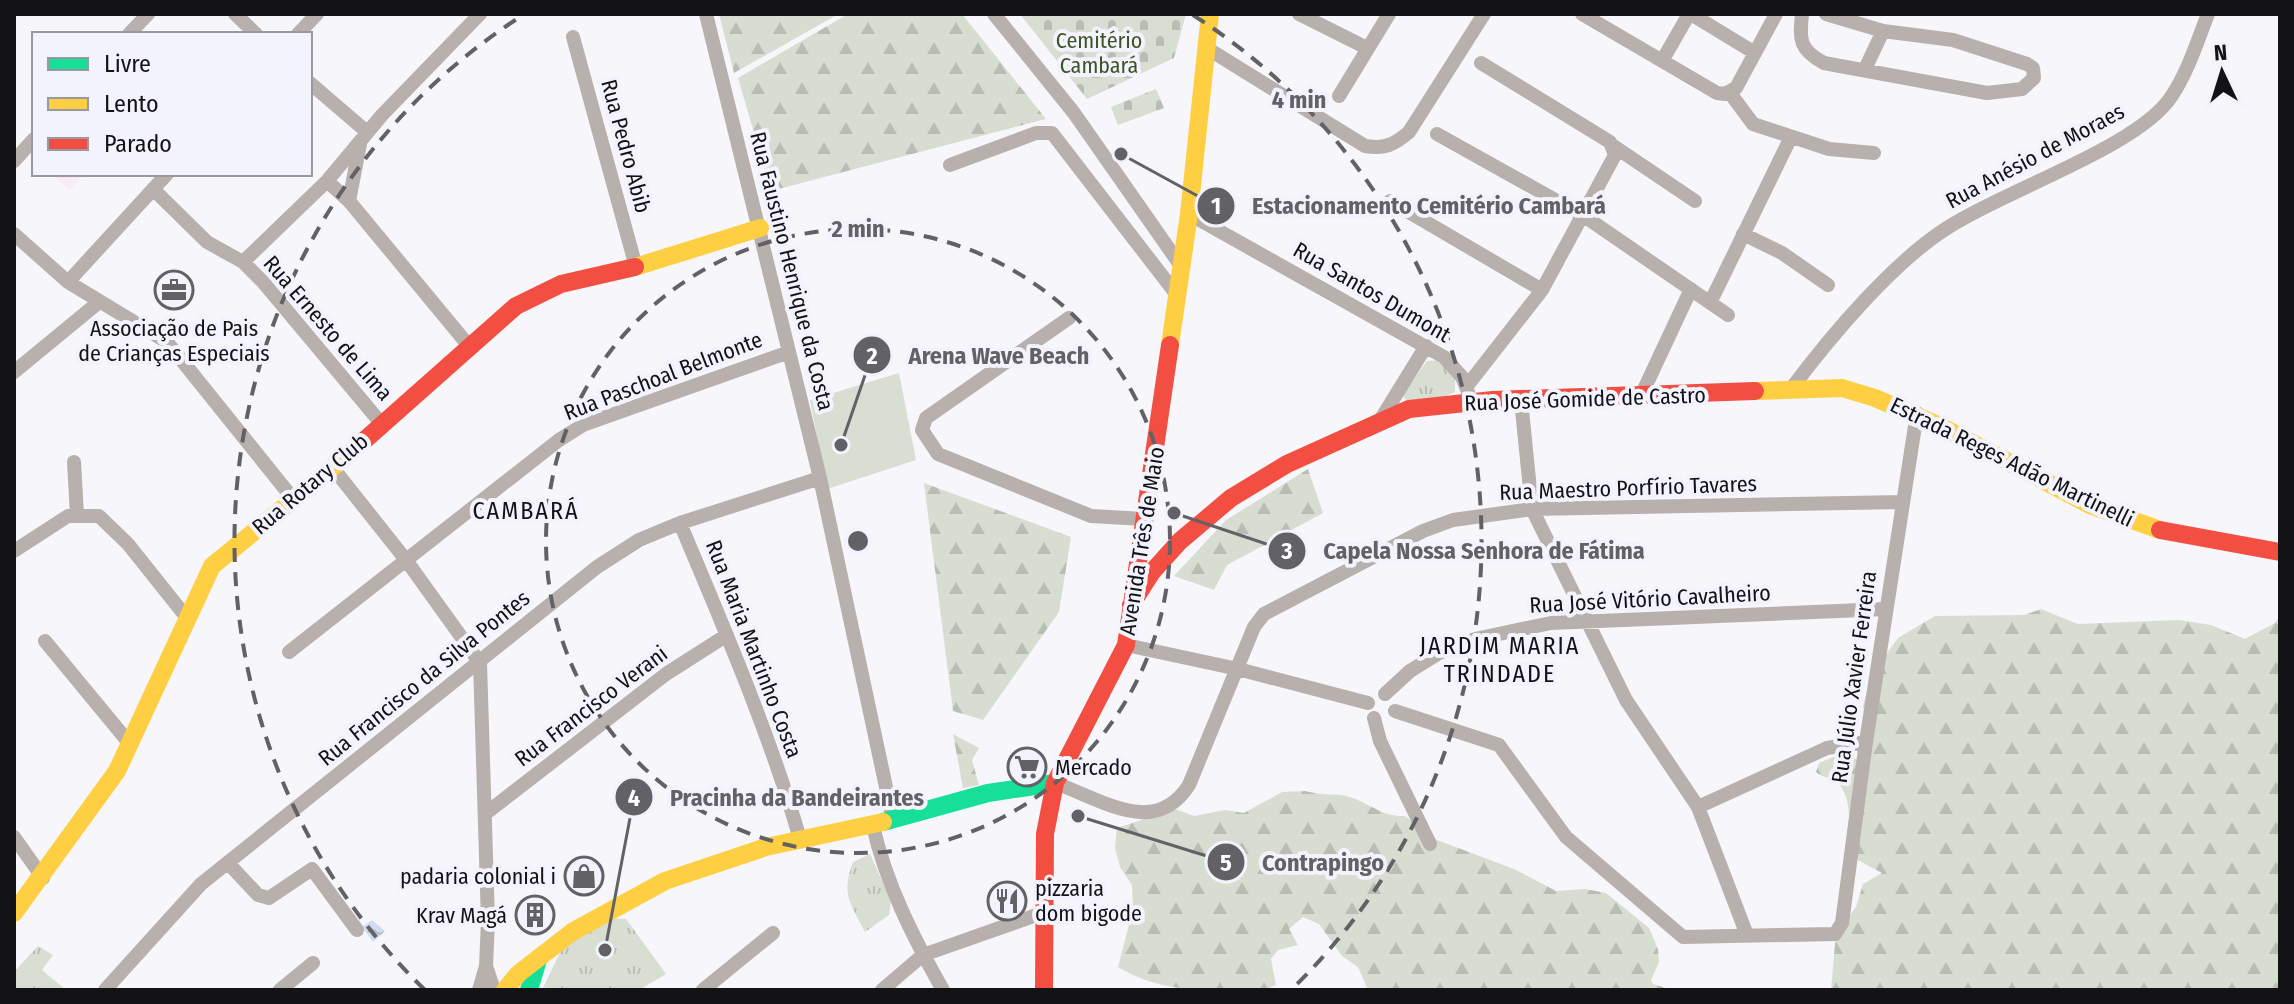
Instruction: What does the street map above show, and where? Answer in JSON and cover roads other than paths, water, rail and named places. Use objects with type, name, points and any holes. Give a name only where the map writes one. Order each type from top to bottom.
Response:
[{"type":"street","points":[[131,32],[148,14]]},
{"type":"street","points":[[235,14],[254,32]]},
{"type":"street","points":[[300,32],[317,14]]},
{"type":"street","points":[[153,189],[215,249],[243,262],[327,181],[363,138],[480,14]]},
{"type":"street","name":"Rua Faustino Henrique da Costa","points":[[706,14],[820,478],[893,820]]},
{"type":"street","points":[[994,14],[1074,113],[1181,266]]},
{"type":"street","name":"Avenida Três de Maio","points":[[1044,990],[1045,834],[1055,783],[1126,645],[1189,214],[1210,14]]},
{"type":"street","points":[[1299,14],[1367,48]]},
{"type":"street","points":[[1339,96],[1389,14]]},
{"type":"street","points":[[1205,47],[1365,146],[1382,148],[1395,145],[1409,132],[1484,14]]},
{"type":"street","points":[[1582,14],[1603,19],[1662,61],[1717,93],[1730,93]]},
{"type":"street","points":[[1662,61],[1690,14],[1755,53]]},
{"type":"street","points":[[1730,93],[1776,14]]},
{"type":"street","points":[[1802,14],[1802,43],[1807,53],[1824,63],[1987,93],[2022,89],[2034,78],[2033,68],[2027,64],[1953,40],[1883,31],[1826,14]]},
{"type":"street","name":"Rua Anésio de Moraes","points":[[1791,389],[1852,316],[1945,229],[1999,198],[2112,144],[2151,119],[2170,99],[2182,78],[2208,14]]},
{"type":"street","points":[[1865,69],[1883,31]]},
{"type":"street","name":"Rua Pedro Abib","points":[[573,37],[636,267]]},
{"type":"street","points":[[1481,63],[1695,201]]},
{"type":"street","points":[[312,85],[363,138]]},
{"type":"street","points":[[1730,93],[1753,124],[1829,149],[1874,153]]},
{"type":"street","points":[[950,165],[1036,133],[1052,133],[1177,295]]},
{"type":"street","points":[[1437,134],[1584,216],[1728,315]]},
{"type":"street","points":[[1710,303],[1791,137]]},
{"type":"street","points":[[349,201],[363,138]]},
{"type":"street","points":[[14,161],[32,141]]},
{"type":"street","points":[[1468,394],[1542,290],[1612,164],[1615,155],[1612,145]]},
{"type":"street","points":[[68,282],[165,176]]},
{"type":"street","points":[[327,181],[349,201],[469,346]]},
{"type":"street","points":[[1390,201],[1542,290]]},
{"type":"street","name":"Rua Santos Dumont","points":[[1189,214],[1444,357],[1468,394]]},
{"type":"street","name":"Rua Rotary Club","points":[[14,913],[43,878],[117,771],[212,566],[333,468],[380,422],[516,306],[537,293],[636,267],[760,228]]},
{"type":"street","points":[[14,234],[68,282],[167,342],[294,500]]},
{"type":"street","points":[[1743,234],[1782,253],[1828,285]]},
{"type":"street","name":"Rua Ernesto de Lima","points":[[243,262],[380,422]]},
{"type":"street","points":[[1640,398],[1691,289]]},
{"type":"street","points":[[14,372],[99,302]]},
{"type":"street","points":[[1069,318],[926,418],[922,430],[938,454],[1091,516],[1144,519]]},
{"type":"street","points":[[1381,419],[1426,346]]},
{"type":"street","name":"Rua Paschoal Belmonte","points":[[289,652],[583,425],[789,352]]},
{"type":"street","name":"Estrada Reges Adão Martinelli","points":[[1791,389],[1842,388],[1887,399],[2077,498],[2154,530],[2280,552]]},
{"type":"street","name":"Rua José Gomide de Castro","points":[[1131,605],[1152,572],[1180,541],[1231,498],[1287,464],[1381,419],[1468,394],[1521,400],[1640,398],[1791,389]]},
{"type":"street","points":[[1395,711],[1499,745],[1512,758],[1566,837],[1673,931],[1697,938],[1747,935],[1698,807],[1626,700],[1532,509],[1521,400]]},
{"type":"street","name":"Rua Júlio Xavier Ferreira","points":[[1747,935],[1824,936],[1835,934],[1842,923],[1866,742],[1917,413]]},
{"type":"street","points":[[74,462],[77,515]]},
{"type":"street","points":[[333,468],[406,560],[480,663],[486,966],[479,990]]},
{"type":"street","name":"Rua Francisco da Silva Pontes","points":[[105,990],[176,908],[228,863],[597,567],[639,540],[680,523],[820,478]]},
{"type":"street","name":"Rua Maestro Porfírio Tavares","points":[[1055,783],[1138,813],[1165,811],[1178,801],[1189,785],[1254,627],[1264,614],[1423,531],[1453,520],[1532,509],[1903,502]]},
{"type":"street","points":[[14,551],[38,532],[77,515],[99,516],[128,544],[187,618]]},
{"type":"street","name":"Rua Maria Martinho Costa","points":[[680,523],[727,635],[788,797],[800,839]]},
{"type":"street","name":"Rua José Vitório Cavalheiro","points":[[1385,694],[1410,671],[1439,653],[1475,639],[1551,623],[1886,609]]},
{"type":"street","name":"Rua Francisco Verani","points":[[485,814],[666,674],[727,635]]},
{"type":"street","points":[[45,641],[130,744]]},
{"type":"street","points":[[1126,645],[1238,669],[1368,703]]},
{"type":"street","points":[[1368,703],[1373,696],[1385,694],[1394,702],[1395,711]]},
{"type":"street","points":[[1368,703],[1380,741],[1430,844]]},
{"type":"street","points":[[1374,718],[1386,720],[1395,711]]},
{"type":"street","points":[[1698,807],[1827,748],[1866,742]]},
{"type":"street","points":[[505,990],[525,967],[567,935],[616,905],[733,857],[800,839],[873,826],[1008,789],[1055,783]]},
{"type":"street","points":[[873,826],[881,862],[923,955],[943,990]]},
{"type":"street","points":[[14,837],[43,878]]},
{"type":"street","points":[[228,863],[258,895],[269,898],[312,869],[357,930]]},
{"type":"street","points":[[882,990],[923,955],[1045,912]]},
{"type":"street","points":[[703,990],[773,933]]},
{"type":"street","points":[[529,990],[538,960]]},
{"type":"street","points":[[280,990],[313,963]]},
{"type":"street","points":[[486,966],[494,990]]},
{"type":"water","points":[[372,920],[385,931],[373,942],[362,927]]},
{"type":"place","name":"Estacionamento Cemitério Cambará","points":[[1121,154]]},
{"type":"place","name":"Associação de Pais de Crianças Especiais","points":[[174,290]]},
{"type":"place","name":"Arena Wave Beach","points":[[841,445]]},
{"type":"place","name":"Capela Nossa Senhora de Fátima","points":[[1174,513]]},
{"type":"place","name":"Mercado","points":[[1027,767]]},
{"type":"place","name":"Contrapingo","points":[[1078,816]]},
{"type":"place","name":"padaria colonial i","points":[[584,876]]},
{"type":"place","name":"pizzaria dom bigode","points":[[1007,901]]},
{"type":"place","name":"Krav Magá","points":[[535,915]]},
{"type":"place","name":"Pracinha da Bandeirantes","points":[[605,950]]},
{"type":"district","name":"CAMBARÁ","points":[[526,511]]},
{"type":"district","name":"JARDIM MARIA TRINDADE","points":[[1500,660]]},
{"type":"park label","name":"Cemitério Cambará","points":[[1099,52]]}]
